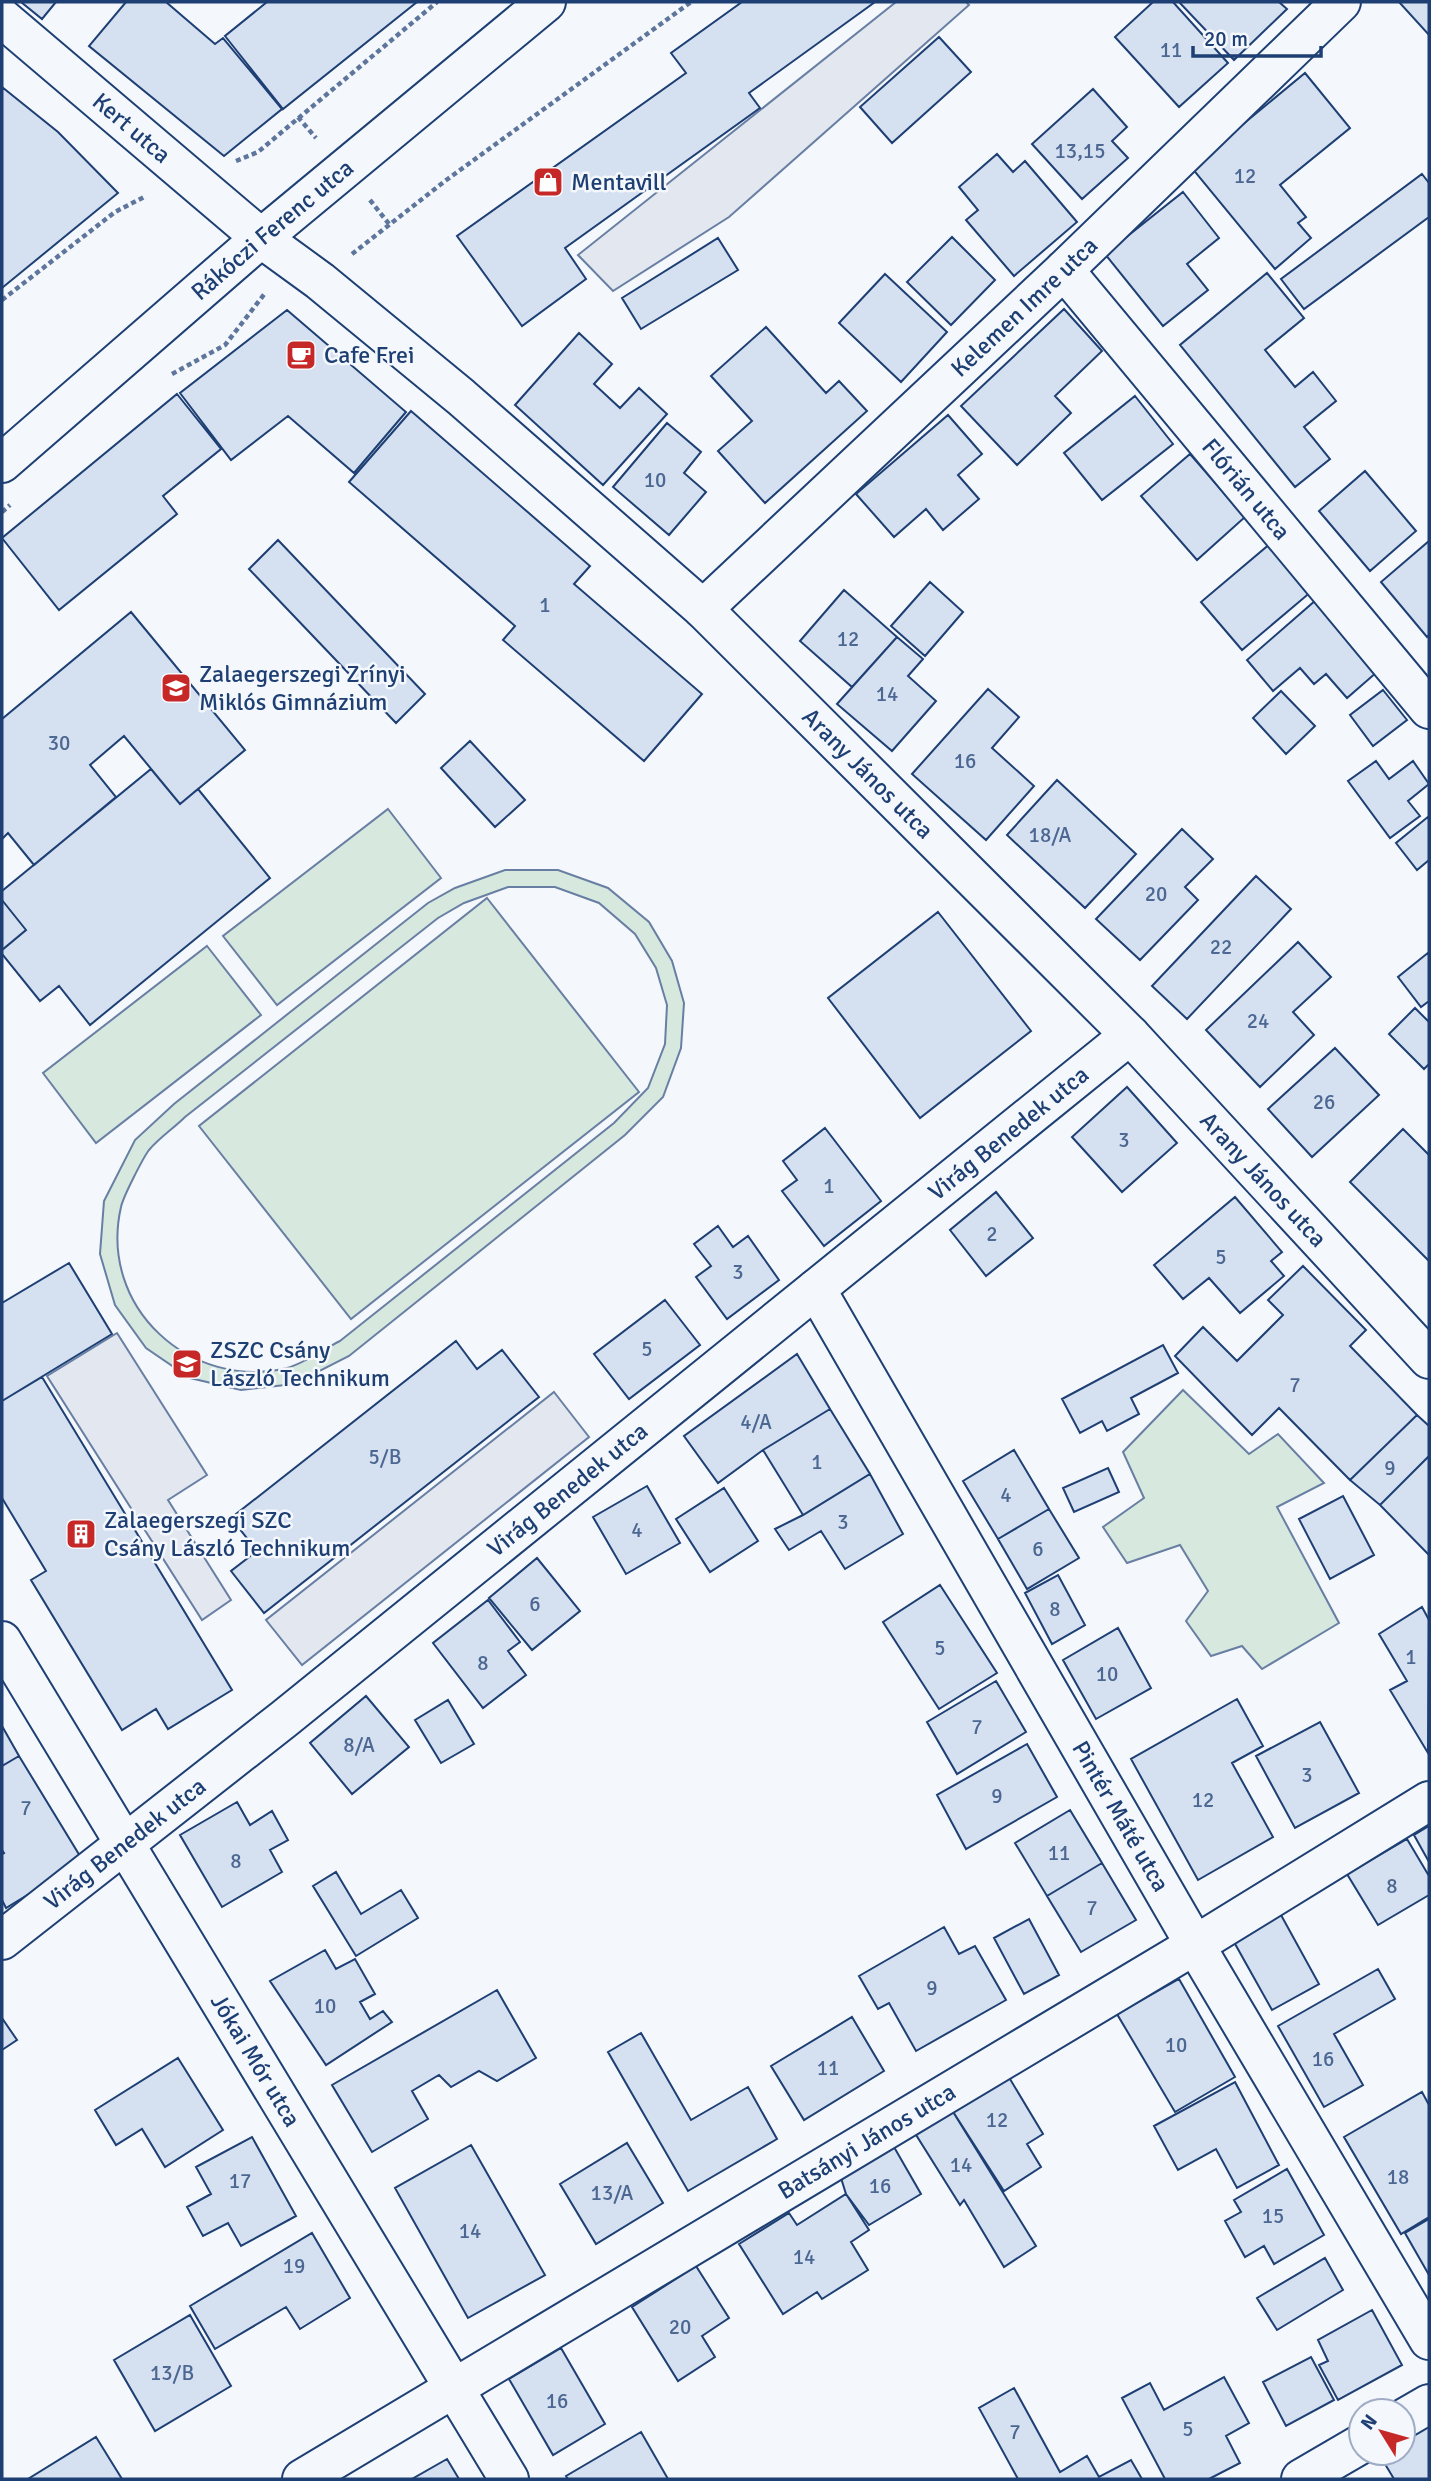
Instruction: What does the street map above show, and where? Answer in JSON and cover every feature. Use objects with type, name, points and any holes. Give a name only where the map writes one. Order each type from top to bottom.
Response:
[{"type":"street","name":"Rákóczi Ferenc utca","points":[[2,463],[261,238],[546,2]]},
{"type":"street","name":"Kelemen Imre utca","points":[[703,609],[1064,270],[1342,2]]},
{"type":"street","name":"Kert utca","points":[[2,18],[261,238]]},
{"type":"street","name":"Arany János utca","points":[[261,238],[320,281],[461,397],[703,609],[1130,1035],[1429,1359]]},
{"type":"street","name":"Flórián utca","points":[[1064,270],[1429,709]]},
{"type":"street","name":"Virág Benedek utca","points":[[2,1940],[284,1719],[1130,1035]]},
{"type":"street","name":"Pintér Máté utca","points":[[816,1289],[1195,1945],[1429,2340]]},
{"type":"street","name":"Jókai Mór utca","points":[[2,1641],[509,2479]]},
{"type":"street","name":"Batsányi János utca","points":[[302,2479],[1195,1945],[1429,1801]]},
{"type":"street","points":[[1301,2479],[1347,2452]]},
{"type":"path","points":[[161,380],[225,345],[267,291],[299,302],[320,281],[444,181],[691,2]]},
{"type":"path","points":[[2,512],[13,503]]},
{"type":"shaded area","points":[[896,2],[966,2],[969,5],[729,217],[613,291],[578,255]]},
{"type":"shaded area","points":[[388,809],[441,878],[277,1005],[223,936]]},
{"type":"shaded area","points":[[505,870],[558,870],[608,888],[649,922],[672,961],[684,1003],[681,1048],[663,1097],[625,1135],[349,1356],[294,1384],[241,1390],[190,1378],[146,1348],[115,1305],[100,1254],[104,1201],[135,1140],[174,1104],[428,903],[455,888]],"holes":[[[508,887],[555,887],[599,903],[635,934],[656,968],[667,1005],[665,1044],[648,1088],[614,1123],[340,1341],[294,1366],[251,1372],[217,1367],[186,1354],[159,1334],[138,1308],[124,1278],[118,1244],[121,1207],[149,1150],[185,1117],[438,918],[464,903]]]},
{"type":"shaded area","points":[[487,898],[639,1092],[351,1319],[199,1126]]},
{"type":"shaded area","points":[[207,946],[261,1015],[96,1143],[43,1073]]},
{"type":"shaded area","points":[[117,1333],[207,1475],[168,1500],[231,1600],[202,1620],[47,1376]]},
{"type":"shaded area","points":[[1183,1390],[1249,1454],[1278,1434],[1324,1483],[1277,1507],[1339,1623],[1262,1669],[1242,1646],[1211,1656],[1186,1621],[1208,1591],[1180,1545],[1127,1563],[1103,1527],[1144,1498],[1123,1452]]},
{"type":"shaded area","points":[[554,1392],[589,1437],[302,1665],[266,1620]]},
{"type":"building","points":[[21,2],[56,2],[42,19]]},
{"type":"building","points":[[126,2],[166,2],[215,44],[223,38],[282,109],[224,156],[89,46]]},
{"type":"building","points":[[267,2],[417,2],[283,109],[225,36]]},
{"type":"building","points":[[742,2],[875,2],[749,93],[760,108],[565,248],[586,279],[522,326],[457,236],[686,73],[671,53]]},
{"type":"building","points":[[1153,2],[1173,2],[1228,63],[1179,107],[1115,37]]},
{"type":"building","points":[[1179,2],[1279,2],[1287,9],[1234,60]]},
{"type":"building","points":[[1399,2],[1429,2],[1429,35]]},
{"type":"building","points":[[939,37],[971,72],[892,143],[860,107]]},
{"type":"building","points":[[1305,73],[1350,128],[1280,185],[1306,217],[1298,223],[1311,238],[1275,269],[1191,167]]},
{"type":"building","points":[[2,87],[58,132],[118,193],[2,288]]},
{"type":"building","points":[[1093,89],[1127,127],[1112,141],[1128,158],[1082,199],[1032,144]]},
{"type":"building","points":[[997,154],[1013,172],[1025,161],[1077,222],[1014,276],[966,220],[978,210],[959,187]]},
{"type":"building","points":[[1422,174],[1429,183],[1429,217],[1304,309],[1281,279]]},
{"type":"building","points":[[1183,192],[1219,238],[1187,264],[1208,290],[1163,326],[1105,254]]},
{"type":"building","points":[[952,237],[995,280],[951,325],[907,282]]},
{"type":"building","points":[[718,238],[738,270],[641,329],[622,298]]},
{"type":"building","points":[[1267,273],[1304,318],[1265,350],[1295,387],[1313,372],[1336,401],[1304,427],[1330,459],[1295,487],[1180,345]]},
{"type":"building","points":[[885,274],[947,332],[901,382],[839,323]]},
{"type":"building","points":[[1064,309],[1102,351],[1055,396],[1071,413],[1017,465],[961,406]]},
{"type":"building","points":[[287,310],[406,412],[354,473],[288,416],[231,460],[180,393]]},
{"type":"building","points":[[766,327],[826,393],[839,381],[867,411],[765,503],[718,451],[752,421],[711,376]]},
{"type":"building","points":[[579,333],[612,364],[594,384],[620,408],[639,388],[667,414],[603,485],[515,405]]},
{"type":"building","points":[[177,394],[221,449],[163,496],[177,514],[59,610],[2,538]]},
{"type":"building","points":[[1135,396],[1173,444],[1102,500],[1064,453]]},
{"type":"building","points":[[411,411],[590,566],[574,584],[702,694],[644,761],[503,640],[515,626],[349,482]]},
{"type":"building","points":[[948,415],[982,454],[958,475],[979,499],[943,530],[926,509],[894,537],[856,494]]},
{"type":"building","points":[[667,423],[701,452],[684,473],[706,492],[669,535],[613,487]]},
{"type":"building","points":[[1190,454],[1245,517],[1197,560],[1141,496]]},
{"type":"building","points":[[1365,471],[1416,531],[1370,571],[1319,511]]},
{"type":"building","points":[[278,540],[425,694],[396,723],[249,569]]},
{"type":"building","points":[[1429,541],[1429,635],[1427,637],[1381,582]]},
{"type":"building","points":[[1271,543],[1312,591],[1242,650],[1201,602]]},
{"type":"building","points":[[930,582],[963,612],[925,656],[891,626]]},
{"type":"building","points":[[844,590],[897,637],[852,687],[800,641]]},
{"type":"building","points":[[1316,600],[1377,672],[1347,698],[1326,674],[1314,684],[1300,668],[1273,691],[1247,660]]},
{"type":"building","name":"Zalaegerszegi Zrínyi Miklós Gimnázium","points":[[131,612],[245,750],[180,804],[124,736],[90,765],[116,797],[34,865],[8,833],[2,839],[2,719]]},
{"type":"building","points":[[897,637],[923,659],[908,676],[936,701],[892,751],[837,704]]},
{"type":"building","points":[[988,689],[1019,717],[992,748],[1034,786],[986,840],[912,774]]},
{"type":"building","points":[[1383,690],[1407,720],[1373,746],[1350,715]]},
{"type":"building","points":[[1281,691],[1315,726],[1286,754],[1253,718]]},
{"type":"building","points":[[470,741],[525,800],[495,827],[441,768]]},
{"type":"building","points":[[1376,761],[1389,779],[1413,761],[1429,784],[1408,801],[1420,816],[1390,838],[1348,781]]},
{"type":"building","points":[[151,769],[180,804],[198,789],[270,878],[90,1025],[59,986],[40,1001],[2,954],[2,950],[26,930],[2,900],[2,891]]},
{"type":"building","points":[[1057,780],[1136,854],[1085,908],[1007,835]]},
{"type":"building","points":[[1429,816],[1429,860],[1417,870],[1396,843]]},
{"type":"building","points":[[1182,829],[1213,859],[1185,887],[1198,900],[1140,960],[1096,919]]},
{"type":"building","points":[[1256,876],[1291,909],[1187,1019],[1152,986]]},
{"type":"building","points":[[2,900],[26,930],[2,950]]},
{"type":"building","points":[[938,912],[1031,1031],[920,1118],[828,998]]},
{"type":"building","points":[[1298,942],[1331,977],[1293,1012],[1314,1035],[1260,1087],[1206,1030]]},
{"type":"building","points":[[1429,952],[1429,1001],[1421,1007],[1398,977]]},
{"type":"building","points":[[1415,1008],[1429,1022],[1429,1064],[1424,1069],[1389,1034]]},
{"type":"building","points":[[1335,1048],[1379,1095],[1312,1157],[1268,1109]]},
{"type":"building","points":[[1127,1087],[1177,1143],[1122,1192],[1072,1137]]},
{"type":"building","points":[[825,1128],[881,1201],[824,1246],[782,1191],[797,1180],[783,1161]]},
{"type":"building","points":[[1403,1129],[1429,1155],[1429,1261],[1350,1182]]},
{"type":"building","points":[[996,1192],[1033,1238],[986,1276],[950,1230]]},
{"type":"building","points":[[1235,1197],[1282,1252],[1271,1261],[1284,1276],[1240,1313],[1209,1278],[1183,1299],[1154,1265]]},
{"type":"building","points":[[718,1226],[733,1247],[748,1236],[779,1280],[727,1319],[696,1277],[711,1266],[694,1244]]},
{"type":"building","points":[[69,1263],[112,1334],[2,1401],[2,1303]]},
{"type":"building","points":[[1303,1266],[1366,1330],[1350,1346],[1417,1415],[1350,1480],[1279,1408],[1252,1435],[1175,1356],[1203,1327],[1237,1361],[1283,1315],[1268,1300]]},
{"type":"building","points":[[665,1300],[700,1345],[629,1399],[594,1354]]},
{"type":"building","points":[[456,1341],[477,1369],[502,1350],[539,1397],[264,1613],[231,1571],[257,1551],[231,1518]]},
{"type":"building","points":[[1163,1345],[1178,1373],[1131,1398],[1139,1414],[1107,1431],[1102,1421],[1080,1433],[1062,1399]]},
{"type":"building","points":[[797,1354],[830,1409],[763,1450],[718,1483],[684,1436]]},
{"type":"building","name":"Zalaegerszegi SZC Csány László Technikum","points":[[42,1377],[232,1690],[168,1729],[156,1709],[122,1730],[31,1580],[46,1571],[2,1498],[2,1401]]},
{"type":"building","points":[[830,1409],[870,1474],[803,1515],[763,1450]]},
{"type":"building","points":[[1417,1415],[1429,1426],[1429,1456],[1380,1505],[1350,1480]]},
{"type":"building","points":[[1014,1450],[1049,1509],[998,1539],[963,1481]]},
{"type":"building","points":[[1429,1456],[1429,1555],[1380,1505]]},
{"type":"building","points":[[1108,1468],[1119,1492],[1074,1512],[1063,1488]]},
{"type":"building","points":[[870,1474],[903,1534],[845,1569],[821,1531],[789,1550],[775,1529]]},
{"type":"building","points":[[647,1486],[680,1543],[626,1574],[593,1517]]},
{"type":"building","points":[[724,1488],[758,1541],[710,1572],[676,1519]]},
{"type":"building","points":[[1343,1496],[1374,1555],[1330,1579],[1299,1519]]},
{"type":"building","points":[[1049,1509],[1079,1558],[1027,1589],[998,1539]]},
{"type":"building","points":[[537,1558],[580,1611],[532,1650],[489,1598]]},
{"type":"building","points":[[1058,1575],[1085,1625],[1052,1644],[1025,1593]]},
{"type":"building","points":[[940,1585],[997,1673],[939,1709],[883,1622]]},
{"type":"building","points":[[488,1600],[520,1642],[508,1651],[526,1675],[483,1708],[433,1643]]},
{"type":"building","points":[[1422,1607],[1429,1620],[1428,1753],[1390,1690],[1407,1681],[1379,1634]]},
{"type":"building","points":[[1118,1628],[1151,1688],[1096,1719],[1063,1660]]},
{"type":"building","points":[[996,1681],[1026,1732],[957,1774],[927,1722]]},
{"type":"building","points":[[366,1696],[409,1747],[352,1794],[310,1743]]},
{"type":"building","points":[[1237,1699],[1263,1746],[1232,1763],[1273,1837],[1198,1880],[1131,1759]]},
{"type":"building","points":[[448,1700],[474,1744],[441,1763],[415,1720]]},
{"type":"building","points":[[1320,1722],[1359,1793],[1295,1828],[1256,1756]]},
{"type":"building","points":[[2,1726],[19,1756],[2,1766]]},
{"type":"building","points":[[1027,1744],[1057,1797],[966,1849],[937,1795]]},
{"type":"building","points":[[19,1756],[83,1861],[6,1908],[2,1900],[2,1766]]},
{"type":"building","points":[[237,1802],[250,1825],[272,1811],[288,1840],[270,1850],[282,1872],[222,1907],[180,1835]]},
{"type":"building","points":[[1070,1810],[1102,1863],[1047,1896],[1015,1843]]},
{"type":"building","points":[[1429,1826],[1429,1862],[1414,1835]]},
{"type":"building","points":[[1407,1839],[1429,1876],[1429,1895],[1378,1925],[1347,1874]]},
{"type":"building","points":[[1102,1863],[1136,1920],[1081,1952],[1047,1896]]},
{"type":"building","points":[[336,1872],[361,1914],[401,1890],[418,1918],[356,1956],[313,1886]]},
{"type":"building","points":[[1281,1915],[1319,1984],[1272,2010],[1234,1942]]},
{"type":"building","points":[[1029,1919],[1059,1975],[1024,1994],[994,1938]]},
{"type":"building","points":[[944,1927],[959,1954],[975,1946],[1006,2000],[916,2051],[889,2003],[878,2009],[859,1976]]},
{"type":"building","points":[[325,1950],[336,1969],[355,1959],[375,1994],[360,2002],[370,2019],[383,2011],[392,2022],[326,2065],[270,1981]]},
{"type":"building","points":[[1378,1969],[1395,1999],[1334,2034],[1363,2085],[1324,2107],[1278,2026]]},
{"type":"building","points":[[1179,1979],[1235,2077],[1175,2112],[1117,2014]]},
{"type":"building","points":[[497,1990],[536,2058],[497,2081],[479,2071],[451,2087],[439,2075],[412,2091],[428,2119],[372,2152],[332,2085]]},
{"type":"building","points":[[852,2017],[884,2071],[804,2120],[771,2066]]},
{"type":"building","points":[[2,2018],[17,2040],[2,2050]]},
{"type":"building","points":[[641,2033],[691,2120],[748,2087],[777,2139],[688,2191],[608,2052]]},
{"type":"building","points":[[178,2058],[223,2130],[165,2167],[142,2129],[116,2145],[95,2110]]},
{"type":"building","points":[[1007,2074],[1043,2134],[1027,2144],[1041,2167],[1004,2191],[950,2107]]},
{"type":"building","points":[[1235,2082],[1279,2165],[1237,2188],[1216,2149],[1178,2170],[1154,2126]]},
{"type":"building","points":[[1422,2092],[1429,2105],[1429,2217],[1401,2234],[1344,2137]]},
{"type":"building","points":[[950,2107],[1036,2246],[1004,2267],[964,2200],[960,2205],[913,2130]]},
{"type":"building","points":[[252,2137],[296,2216],[241,2246],[228,2223],[203,2236],[187,2207],[211,2194],[196,2167]]},
{"type":"building","points":[[627,2143],[663,2203],[596,2244],[560,2184]]},
{"type":"building","points":[[471,2145],[545,2275],[468,2318],[395,2188]]},
{"type":"building","points":[[894,2147],[921,2194],[869,2225],[846,2194],[841,2178]]},
{"type":"building","points":[[1287,2169],[1324,2235],[1274,2264],[1264,2246],[1245,2257],[1225,2221],[1241,2212],[1234,2200]]},
{"type":"building","points":[[846,2194],[869,2230],[851,2242],[868,2270],[822,2299],[817,2292],[783,2314],[739,2244],[789,2213],[797,2225]]},
{"type":"building","points":[[1429,2219],[1429,2275],[1405,2233]]},
{"type":"building","points":[[312,2233],[350,2298],[300,2329],[286,2307],[215,2349],[190,2306]]},
{"type":"building","points":[[1325,2258],[1343,2290],[1277,2330],[1257,2298]]},
{"type":"building","points":[[696,2266],[729,2318],[702,2336],[715,2357],[678,2381],[632,2307]]},
{"type":"building","points":[[1372,2310],[1402,2365],[1338,2400],[1319,2365],[1328,2361],[1318,2340]]},
{"type":"building","points":[[190,2315],[231,2386],[155,2431],[114,2360]]},
{"type":"building","points":[[561,2348],[605,2424],[553,2455],[509,2379]]},
{"type":"building","points":[[1311,2357],[1334,2400],[1286,2426],[1263,2382]]},
{"type":"building","points":[[1224,2377],[1249,2423],[1226,2436],[1240,2463],[1209,2479],[1165,2479],[1122,2398],[1150,2383],[1164,2410]]},
{"type":"building","points":[[1014,2388],[1060,2472],[1087,2456],[1099,2477],[1131,2460],[1142,2479],[1018,2479],[979,2408]]},
{"type":"building","points":[[1429,2425],[1429,2479],[1394,2479],[1387,2467],[1417,2467],[1417,2432]]},
{"type":"building","points":[[641,2432],[668,2479],[568,2479],[566,2476]]},
{"type":"building","points":[[96,2437],[122,2479],[28,2479]]},
{"type":"building","points":[[447,2459],[459,2479],[412,2479]]},
{"type":"place","name":"Mentavill","points":[[548,182]]},
{"type":"place","name":"Cafe Frei","points":[[301,355]]},
{"type":"place","name":"Zalaegerszegi Zrínyi Miklós Gimnázium","points":[[176,688]]},
{"type":"place","name":"ZSZC Csány László Technikum","points":[[187,1364]]},
{"type":"place","name":"Zalaegerszegi SZC Csány László Technikum","points":[[81,1534]]}]
